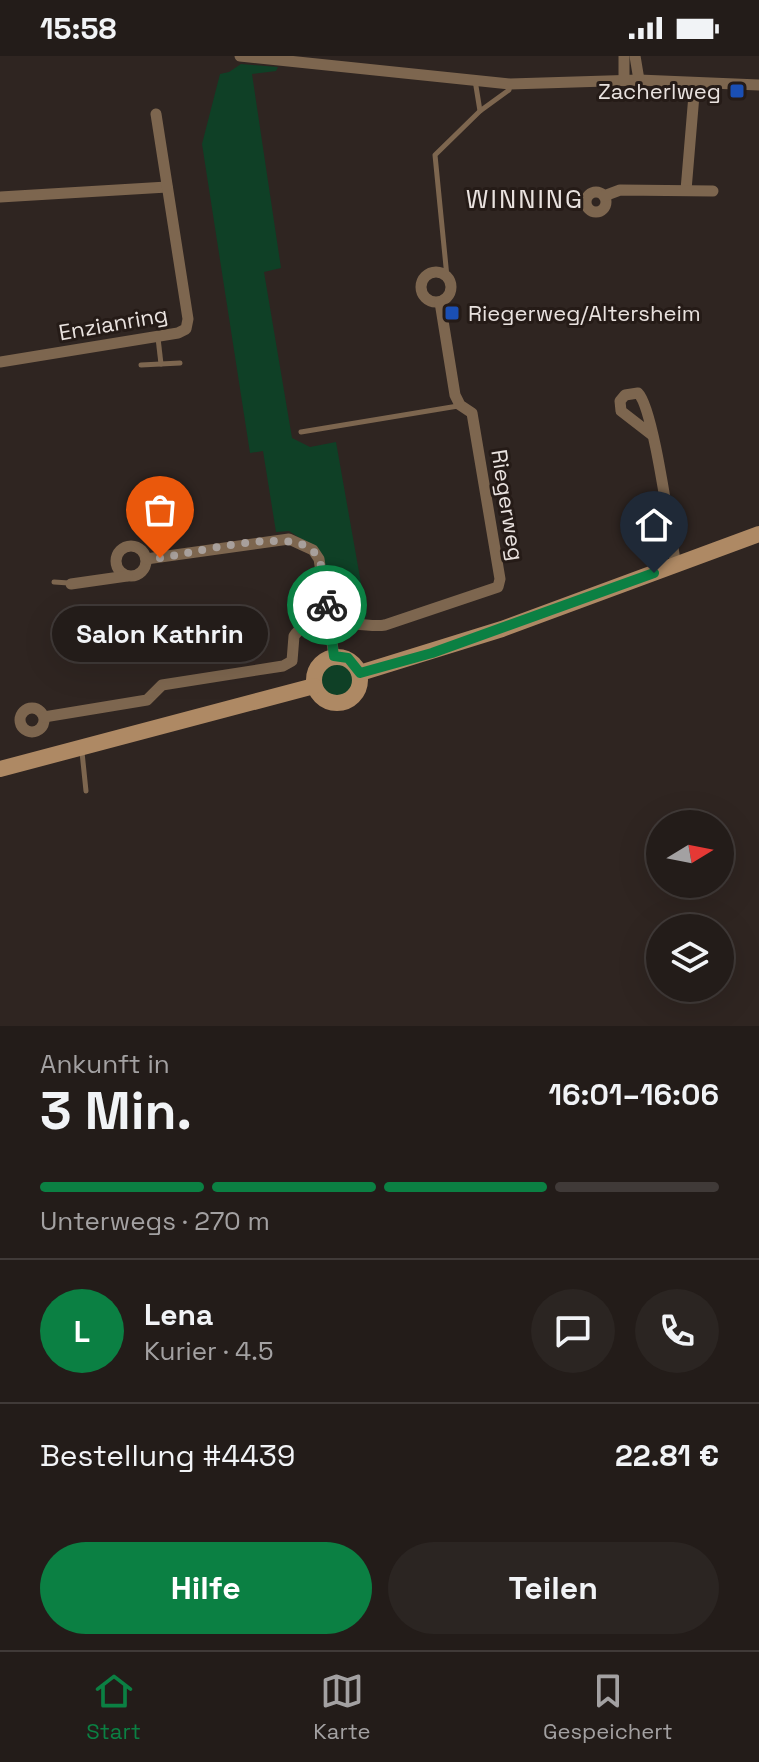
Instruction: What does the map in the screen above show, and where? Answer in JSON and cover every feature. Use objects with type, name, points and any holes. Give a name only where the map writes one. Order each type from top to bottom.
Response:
[{"type":"main road","points":[[360,673],[502,629],[759,534]]},
{"type":"main road","points":[[334,656],[348,658],[360,673],[360,688],[344,703],[323,698],[314,686],[318,666],[334,656]]},
{"type":"main road","points":[[0,769],[314,686]]},
{"type":"street","points":[[240,56],[510,84],[639,80],[759,85]]},
{"type":"street","points":[[624,56],[624,80]]},
{"type":"street","points":[[635,56],[639,80]]},
{"type":"street","points":[[686,190],[695,83]]},
{"type":"street","name":"Enzianring","points":[[0,362],[158,337],[186,329],[188,319],[156,114]]},
{"type":"street","points":[[0,197],[167,187]]},
{"type":"street","points":[[604,196],[620,190],[713,191]]},
{"type":"street","name":"Riegerweg","points":[[434,273],[447,277],[449,293],[440,302],[426,299],[421,291],[422,281],[434,273]]},
{"type":"street","name":"Riegerweg","points":[[329,623],[347,621],[372,628],[498,587],[500,579],[472,413],[460,405],[440,302]]},
{"type":"street","points":[[652,435],[676,565]]},
{"type":"street","points":[[146,559],[273,540],[301,543],[313,550],[319,559],[334,656]]},
{"type":"street","points":[[71,584],[127,576],[142,573],[146,559],[138,547],[123,548],[115,561],[119,571],[127,576]]},
{"type":"street","points":[[44,717],[147,700],[162,685],[287,665],[292,661],[294,636],[298,630],[306,625],[329,623]]},
{"type":"lane","points":[[474,79],[480,111]]},
{"type":"lane","name":"Riegerweg","points":[[447,277],[435,155],[480,111],[509,90],[510,84]]},
{"type":"lane","points":[[158,337],[161,364]]},
{"type":"lane","points":[[141,365],[180,363]]},
{"type":"lane","points":[[301,432],[460,405]]},
{"type":"lane","points":[[54,582],[71,584]]},
{"type":"lane","points":[[82,746],[86,791]]},
{"type":"green space","points":[[241,64],[278,67],[276,71],[252,74],[281,268],[264,272],[292,438],[310,447],[336,442],[367,617],[332,610],[318,550],[289,531],[276,532],[263,451],[250,453],[202,144],[220,74]]},
{"type":"green space","points":[[339,662],[352,667],[357,680],[352,693],[339,698],[326,693],[321,680],[326,667]]},
{"type":"way so far","points":[[160,558],[289,539],[313,550],[319,559],[327,605]]},
{"type":"place","name":"Zacherlweg","points":[[737,91]]},
{"type":"place","name":"Riegerweg/Altersheim","points":[[452,313]]},
{"type":"place","name":"Salon Kathrin","points":[[160,558]]},
{"type":"district","name":"WINNING","points":[[525,199]]},
{"type":"route","points":[[327,605],[334,656],[348,658],[360,673],[432,653],[654,573]]}]
